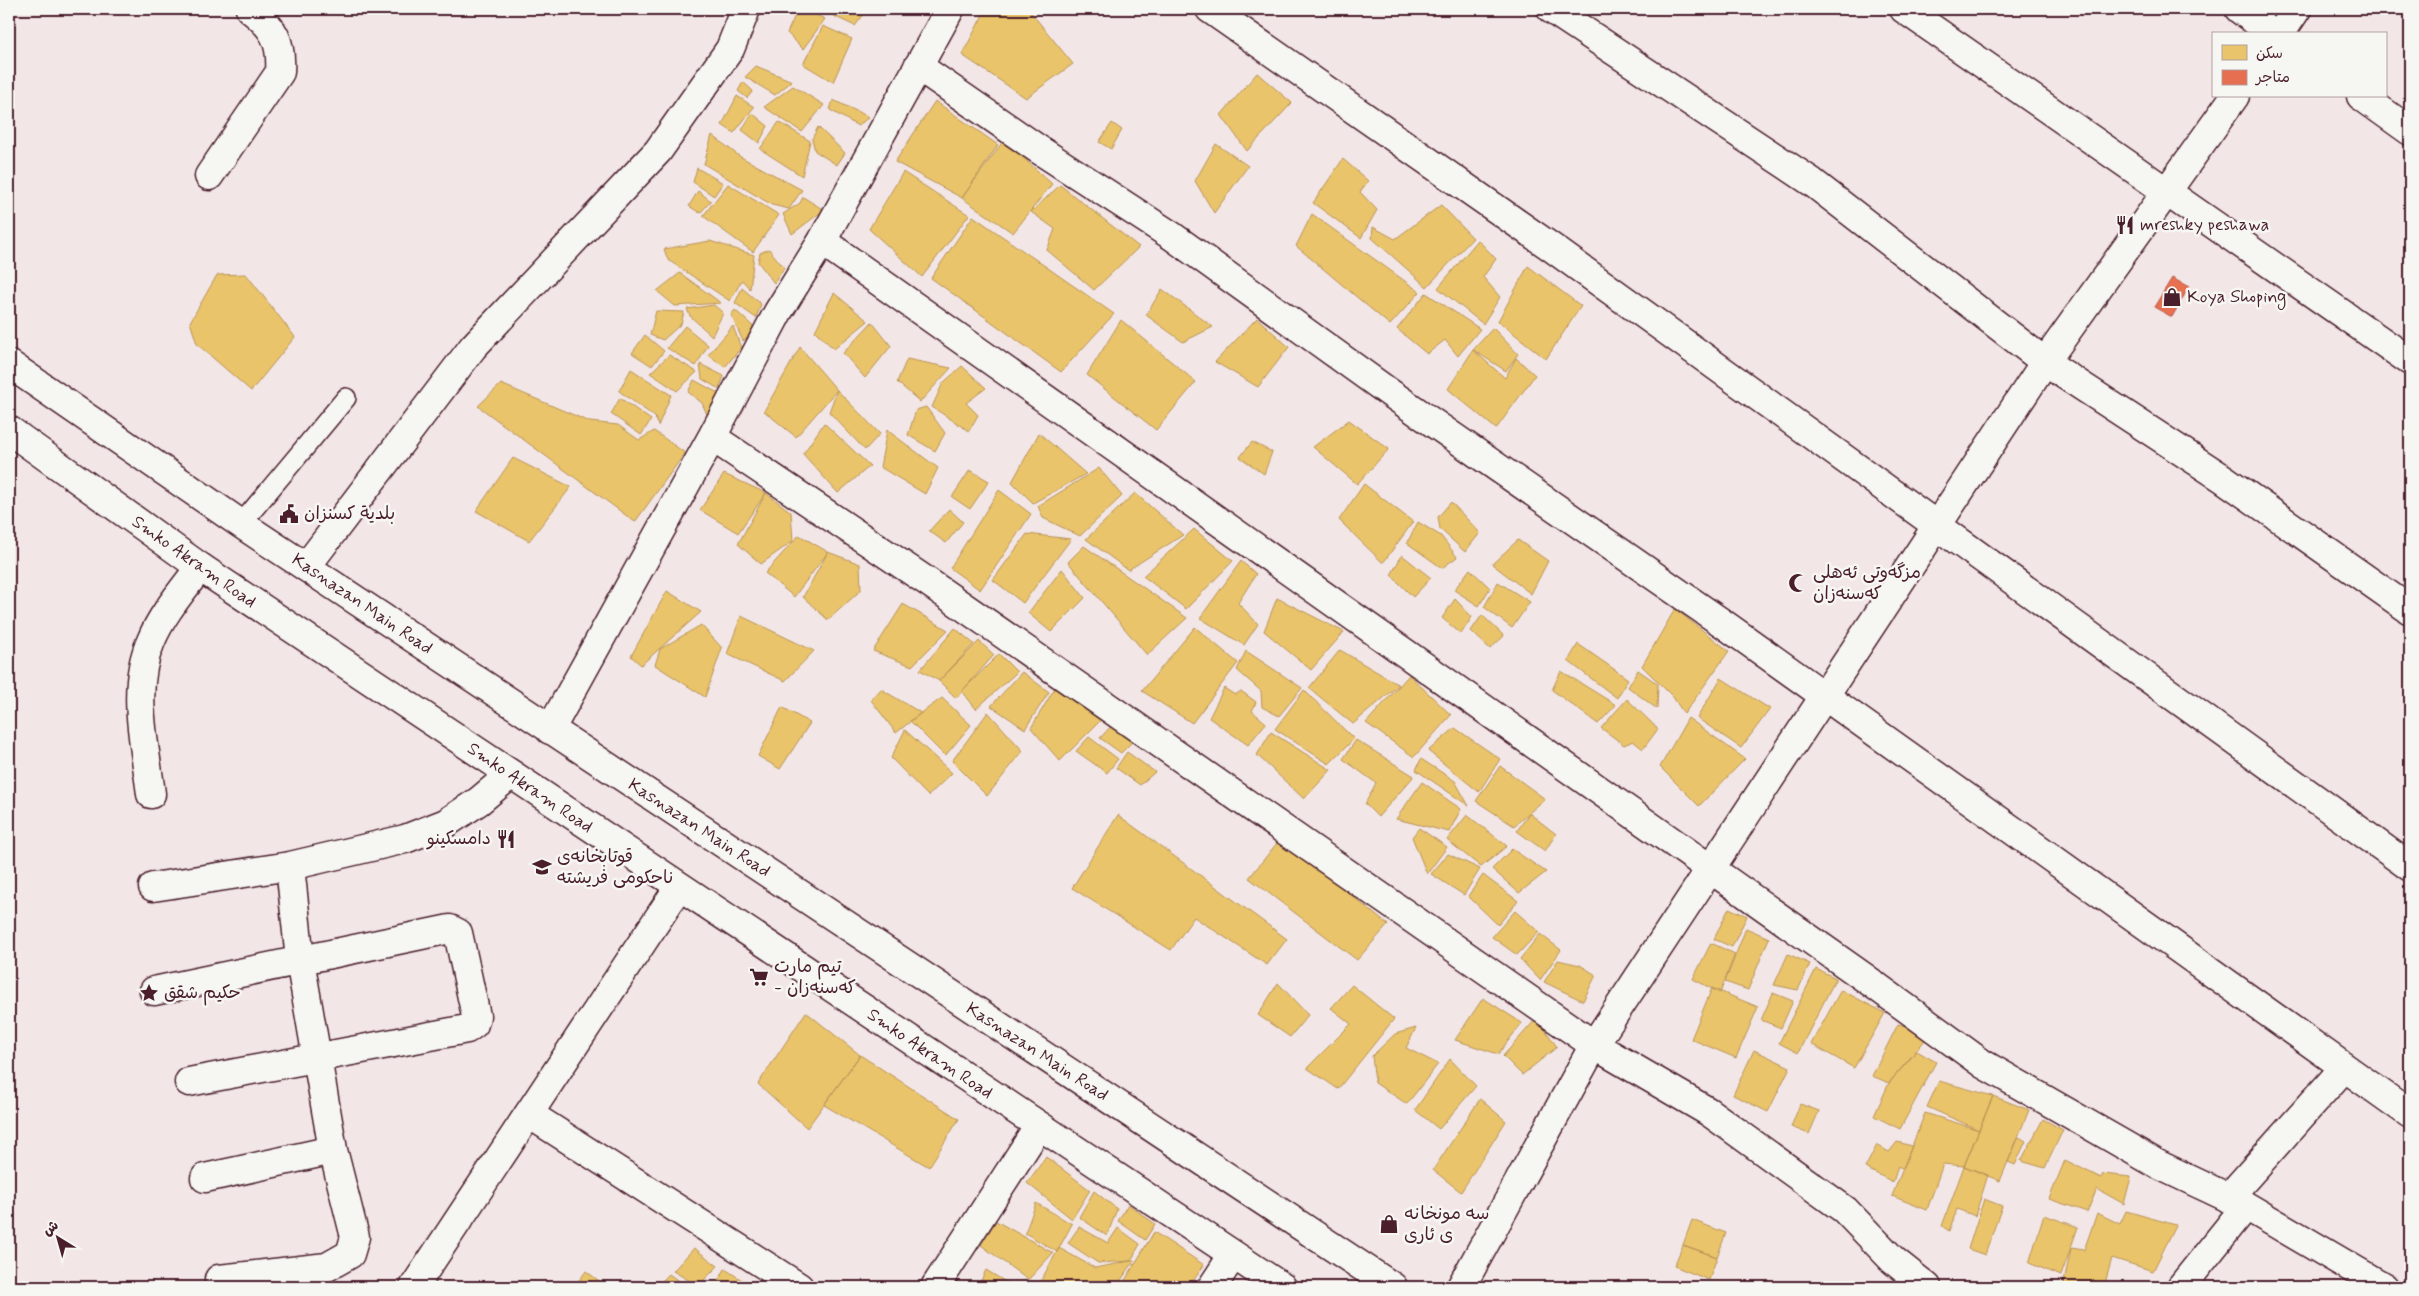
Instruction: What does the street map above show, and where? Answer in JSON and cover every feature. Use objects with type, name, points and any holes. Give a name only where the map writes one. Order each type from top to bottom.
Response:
[{"type":"street","points":[[209,176],[280,72],[281,58],[274,32],[267,21],[250,9]]},
{"type":"street","points":[[306,567],[473,347],[658,151],[730,49],[746,9]]},
{"type":"street","points":[[550,730],[778,312],[822,241],[950,9]]},
{"type":"street","points":[[1210,9],[1551,247],[2410,867]]},
{"type":"street","points":[[1551,9],[1812,182],[2045,362],[2224,479],[2410,610]]},
{"type":"street","points":[[1904,9],[2410,361]]},
{"type":"street","points":[[2239,9],[2270,32]]},
{"type":"street","points":[[2281,32],[2297,9]]},
{"type":"street","points":[[918,66],[1038,149],[1172,236],[1390,393],[1728,626],[2410,1114]]},
{"type":"street","points":[[1461,1287],[1594,1045],[2045,362],[2234,98]]},
{"type":"street","points":[[2364,98],[2410,131]]},
{"type":"street","points":[[822,241],[1983,1064],[2159,1165],[2237,1202],[2384,1287]]},
{"type":"street","name":"Kasnazan Main Road","points":[[9,364],[241,524],[1393,1287]]},
{"type":"street","name":"Smko Akram Road","points":[[9,430],[200,567],[1282,1287]]},
{"type":"street","points":[[712,436],[928,582],[1594,1045],[1709,1112],[1845,1210],[1893,1260],[1927,1287]]},
{"type":"street","points":[[151,794],[142,719],[140,676],[151,641],[170,609],[200,567]]},
{"type":"street","points":[[153,887],[290,866],[405,839],[446,823],[480,801],[510,775]]},
{"type":"street","points":[[219,1279],[327,1267],[350,1254],[355,1237],[333,1150],[316,1058],[300,960],[290,866]]},
{"type":"street","points":[[414,1287],[679,887]]},
{"type":"street","points":[[154,991],[450,929],[458,933],[476,1016],[474,1024],[467,1030],[189,1082]]},
{"type":"street","points":[[2181,1287],[2237,1202],[2344,1068]]},
{"type":"street","points":[[529,1114],[799,1287]]},
{"type":"street","points":[[935,1287],[1039,1126]]},
{"type":"street","points":[[205,1178],[333,1150]]},
{"type":"street","points":[[1212,1287],[1233,1255]]},
{"type":"lane","points":[[241,524],[346,398]]},
{"type":"building: سكن","points":[[798,9],[804,9],[825,19],[803,49],[787,33]]},
{"type":"building: سكن","points":[[819,9],[868,9],[855,26]]},
{"type":"building: سكن","points":[[986,9],[1028,9],[1073,64],[1026,98],[962,55]]},
{"type":"building: سكن","points":[[823,26],[852,39],[833,82],[803,64]]},
{"type":"building: سكن","points":[[756,66],[792,81],[775,95],[745,77]]},
{"type":"building: سكن","points":[[1257,73],[1292,103],[1247,151],[1221,115]]},
{"type":"building: سكن","points":[[743,82],[753,91],[747,98],[738,91]]},
{"type":"building: سكن","points":[[793,86],[824,105],[802,132],[764,107]]},
{"type":"building: سكن","points":[[737,96],[754,107],[734,133],[722,125]]},
{"type":"building: سكن","points":[[833,100],[869,117],[858,126],[830,110]]},
{"type":"building: سكن","points":[[935,101],[998,145],[962,198],[895,162]]},
{"type":"building: سكن","points":[[752,113],[768,126],[759,143],[742,130]]},
{"type":"building: سكن","points":[[779,122],[810,141],[802,176],[760,149]]},
{"type":"building: سكن","points":[[1112,123],[1122,130],[1111,149],[1099,142]]},
{"type":"building: سكن","points":[[818,127],[845,153],[837,165],[815,151],[812,139]]},
{"type":"building: سكن","points":[[712,135],[739,156],[802,190],[789,209],[772,205],[704,164]]},
{"type":"building: سكن","points":[[1004,140],[1052,184],[1013,233],[962,198]]},
{"type":"building: سكن","points":[[1216,144],[1248,166],[1214,213],[1195,181]]},
{"type":"building: سكن","points":[[1343,159],[1368,181],[1360,192],[1377,210],[1361,238],[1313,203]]},
{"type":"building: سكن","points":[[697,168],[723,183],[714,196],[693,182]]},
{"type":"building: سكن","points":[[903,172],[969,215],[922,277],[869,229]]},
{"type":"building: سكن","points":[[728,184],[779,215],[753,252],[703,216]]},
{"type":"building: سكن","points":[[1060,185],[1139,247],[1094,290],[1047,250],[1055,229],[1031,212]]},
{"type":"building: سكن","points":[[698,191],[711,201],[700,213],[689,206]]},
{"type":"building: سكن","points":[[803,197],[824,210],[792,234],[783,214],[800,203]]},
{"type":"building: سكن","points":[[1441,205],[1473,238],[1427,287],[1372,238],[1373,227],[1395,239]]},
{"type":"building: سكن","points":[[1312,214],[1420,292],[1390,325],[1296,246]]},
{"type":"building: سكن","points":[[973,216],[1114,314],[1061,372],[931,278]]},
{"type":"building: سكن","points":[[1478,240],[1496,259],[1483,277],[1500,297],[1483,324],[1438,288]]},
{"type":"building: سكن","points":[[710,241],[754,255],[750,289],[742,280],[730,301],[668,260],[664,249]]},
{"type":"building: سكن","points":[[769,249],[784,268],[774,283],[758,262],[760,253]]},
{"type":"building: سكن","points":[[1528,266],[1581,306],[1546,359],[1498,321]]},
{"type":"building: سكن","points":[[680,273],[721,303],[675,306],[657,291]]},
{"type":"building: سكن","points":[[246,274],[295,337],[251,391],[197,344],[190,322],[217,275]]},
{"type":"building: سكن","points":[[742,288],[761,304],[756,318],[735,303]]},
{"type":"building: سكن","points":[[1162,289],[1213,327],[1183,342],[1146,315]]},
{"type":"building: سكن","points":[[834,293],[868,321],[834,349],[815,331]]},
{"type":"building: سكن","points":[[1426,293],[1480,329],[1458,356],[1445,340],[1427,354],[1397,329]]},
{"type":"building: سكن","points":[[714,305],[723,313],[712,336],[690,316],[687,309]]},
{"type":"building: سكن","points":[[735,310],[758,331],[743,341],[731,315]]},
{"type":"building: سكن","points":[[656,311],[684,312],[681,324],[663,340],[650,335]]},
{"type":"building: سكن","points":[[1257,318],[1289,347],[1258,387],[1215,362]]},
{"type":"building: سكن","points":[[1121,320],[1196,382],[1156,430],[1087,375]]},
{"type":"building: سكن","points":[[872,322],[891,346],[865,378],[843,353]]},
{"type":"building: سكن","points":[[685,326],[708,345],[696,366],[667,348]]},
{"type":"building: سكن","points":[[733,326],[741,348],[725,367],[708,355]]},
{"type":"building: سكن","points":[[1493,328],[1518,354],[1506,371],[1473,350]]},
{"type":"building: سكن","points":[[645,335],[664,351],[652,366],[632,353]]},
{"type":"building: سكن","points":[[800,347],[837,390],[796,437],[764,411]]},
{"type":"building: سكن","points":[[1473,350],[1505,378],[1516,358],[1535,375],[1496,429],[1448,389]]},
{"type":"building: سكن","points":[[669,355],[697,372],[677,391],[650,373]]},
{"type":"building: سكن","points":[[907,359],[951,368],[920,402],[897,382]]},
{"type":"building: سكن","points":[[700,364],[724,376],[719,389],[702,379]]},
{"type":"building: سكن","points":[[962,366],[986,388],[966,403],[978,415],[969,431],[932,407],[943,383]]},
{"type":"building: سكن","points":[[631,369],[671,395],[658,426],[655,417],[619,391]]},
{"type":"building: سكن","points":[[694,380],[727,398],[709,419],[702,403],[688,392]]},
{"type":"building: سكن","points":[[501,384],[590,422],[618,425],[639,440],[654,431],[685,453],[635,522],[478,406]]},
{"type":"building: سكن","points":[[837,390],[880,434],[865,450],[829,412]]},
{"type":"building: سكن","points":[[620,398],[651,420],[641,435],[611,414]]},
{"type":"building: سكن","points":[[926,407],[945,433],[935,451],[908,435],[916,410]]},
{"type":"building: سكن","points":[[1349,420],[1389,449],[1357,484],[1313,447]]},
{"type":"building: سكن","points":[[824,423],[870,466],[838,493],[803,454]]},
{"type":"building: سكن","points":[[887,430],[938,468],[925,494],[880,467]]},
{"type":"building: سكن","points":[[1039,433],[1086,474],[1033,503],[1012,482]]},
{"type":"building: سكن","points":[[1252,442],[1272,452],[1264,474],[1240,457]]},
{"type":"building: سكن","points":[[513,458],[571,487],[529,541],[476,511]]},
{"type":"building: سكن","points":[[1099,468],[1122,496],[1080,536],[1043,518],[1038,506]]},
{"type":"building: سكن","points":[[970,470],[989,481],[970,509],[952,497]]},
{"type":"building: سكن","points":[[724,474],[766,493],[738,533],[700,510]]},
{"type":"building: سكن","points":[[1364,484],[1413,522],[1383,563],[1339,520]]},
{"type":"building: سكن","points":[[999,490],[1031,514],[980,590],[950,568]]},
{"type":"building: سكن","points":[[766,493],[791,512],[793,541],[761,564],[738,544]]},
{"type":"building: سكن","points":[[1135,493],[1183,535],[1128,570],[1086,539]]},
{"type":"building: سكن","points":[[1451,502],[1480,533],[1465,552],[1440,529],[1438,517]]},
{"type":"building: سكن","points":[[949,509],[963,522],[946,543],[929,531]]},
{"type":"building: سكن","points":[[1418,522],[1441,536],[1457,557],[1442,568],[1407,543]]},
{"type":"building: سكن","points":[[1194,529],[1233,561],[1186,609],[1143,576]]},
{"type":"building: سكن","points":[[1027,534],[1071,539],[1023,603],[993,580]]},
{"type":"building: سكن","points":[[799,535],[828,552],[794,597],[765,573]]},
{"type":"building: سكن","points":[[1518,540],[1548,561],[1531,594],[1492,564]]},
{"type":"building: سكن","points":[[1084,546],[1187,618],[1147,655],[1068,562]]},
{"type":"building: سكن","points":[[828,552],[860,564],[861,590],[828,620],[803,597]]},
{"type":"building: سكن","points":[[1402,555],[1431,578],[1413,597],[1391,575]]},
{"type":"building: سكن","points":[[1241,561],[1256,574],[1238,603],[1258,624],[1244,645],[1200,618]]},
{"type":"building: سكن","points":[[1062,569],[1085,598],[1051,632],[1028,613]]},
{"type":"building: سكن","points":[[1470,569],[1490,588],[1479,606],[1454,590]]},
{"type":"building: سكن","points":[[1498,582],[1530,602],[1512,628],[1484,607]]},
{"type":"building: سكن","points":[[667,591],[701,612],[641,665],[631,656]]},
{"type":"building: سكن","points":[[1277,598],[1344,632],[1311,670],[1264,631]]},
{"type":"building: سكن","points":[[1455,599],[1472,617],[1461,634],[1442,618]]},
{"type":"building: سكن","points":[[903,604],[948,630],[912,666],[873,651]]},
{"type":"building: سكن","points":[[1675,609],[1729,651],[1684,714],[1673,697],[1642,666]]},
{"type":"building: سكن","points":[[1482,615],[1504,636],[1490,649],[1471,631]]},
{"type":"building: سكن","points":[[741,616],[814,651],[785,681],[727,654]]},
{"type":"building: سكن","points":[[701,625],[722,648],[705,697],[655,665],[660,649]]},
{"type":"building: سكن","points":[[1195,627],[1238,663],[1192,723],[1142,691]]},
{"type":"building: سكن","points":[[955,628],[974,644],[939,681],[920,670]]},
{"type":"building: سكن","points":[[979,641],[994,655],[956,698],[939,681]]},
{"type":"building: سكن","points":[[1578,644],[1628,679],[1617,698],[1568,661]]},
{"type":"building: سكن","points":[[1340,650],[1399,685],[1353,724],[1309,688]]},
{"type":"building: سكن","points":[[1246,651],[1302,688],[1279,716],[1262,707],[1261,691],[1237,670]]},
{"type":"building: سكن","points":[[999,654],[1017,672],[976,709],[962,691]]},
{"type":"building: سكن","points":[[1638,670],[1658,684],[1657,709],[1628,687]]},
{"type":"building: سكن","points":[[1561,671],[1616,705],[1598,724],[1552,690]]},
{"type":"building: سكن","points":[[1022,672],[1049,692],[1025,729],[991,706]]},
{"type":"building: سكن","points":[[1409,675],[1451,715],[1414,757],[1366,723]]},
{"type":"building: سكن","points":[[1721,678],[1770,709],[1741,748],[1697,718]]},
{"type":"building: سكن","points":[[1059,681],[1102,719],[1060,761],[1031,728]]},
{"type":"building: سكن","points":[[1224,688],[1235,695],[1241,691],[1256,702],[1252,711],[1266,723],[1248,745],[1209,718]]},
{"type":"building: سكن","points":[[881,689],[921,713],[896,733],[871,700]]},
{"type":"building: سكن","points":[[1304,690],[1354,739],[1329,764],[1275,729]]},
{"type":"building: سكن","points":[[942,698],[971,725],[945,756],[910,721]]},
{"type":"building: سكن","points":[[1627,699],[1658,729],[1643,749],[1633,741],[1624,745],[1601,728]]},
{"type":"building: سكن","points":[[782,707],[810,723],[780,769],[758,756]]},
{"type":"building: سكن","points":[[988,712],[1023,751],[987,796],[952,761]]},
{"type":"building: سكن","points":[[1688,718],[1745,759],[1699,806],[1660,767]]},
{"type":"building: سكن","points":[[1115,722],[1137,737],[1121,753],[1100,738]]},
{"type":"building: سكن","points":[[1455,728],[1500,759],[1479,792],[1428,751]]},
{"type":"building: سكن","points":[[905,730],[952,773],[928,796],[891,758]]},
{"type":"building: سكن","points":[[1271,732],[1331,770],[1304,799],[1257,755]]},
{"type":"building: سكن","points":[[1089,737],[1118,759],[1107,773],[1076,751]]},
{"type":"building: سكن","points":[[1356,740],[1414,776],[1378,817],[1365,804],[1376,783],[1343,759]]},
{"type":"building: سكن","points":[[1127,752],[1155,772],[1140,785],[1116,768]]},
{"type":"building: سكن","points":[[1421,759],[1455,781],[1469,806],[1416,770]]},
{"type":"building: سكن","points":[[1500,766],[1545,799],[1514,826],[1476,801]]},
{"type":"building: سكن","points":[[1422,782],[1461,809],[1449,832],[1396,819]]},
{"type":"building: سكن","points":[[1529,813],[1556,834],[1545,851],[1517,831]]},
{"type":"building: سكن","points":[[1118,815],[1287,939],[1267,965],[1194,917],[1171,950],[1072,888]]},
{"type":"building: سكن","points":[[1467,815],[1507,846],[1481,867],[1447,840]]},
{"type":"building: سكن","points":[[1419,828],[1447,847],[1427,874],[1412,837]]},
{"type":"building: سكن","points":[[1281,838],[1388,925],[1357,960],[1249,878]]},
{"type":"building: سكن","points":[[1512,849],[1546,872],[1519,893],[1492,869]]},
{"type":"building: سكن","points":[[1448,854],[1480,869],[1464,895],[1431,874]]},
{"type":"building: سكن","points":[[1483,875],[1518,901],[1498,925],[1468,896]]},
{"type":"building: سكن","points":[[1729,908],[1747,916],[1732,947],[1714,939]]},
{"type":"building: سكن","points":[[1515,911],[1539,932],[1517,955],[1492,937]]},
{"type":"building: سكن","points":[[1746,928],[1769,938],[1748,990],[1725,982]]},
{"type":"building: سكن","points":[[1540,934],[1561,950],[1540,980],[1520,959]]},
{"type":"building: سكن","points":[[1711,943],[1735,954],[1720,993],[1693,979]]},
{"type":"building: سكن","points":[[1788,954],[1810,964],[1798,990],[1774,985]]},
{"type":"building: سكن","points":[[1558,960],[1580,965],[1596,975],[1583,1001],[1544,982]]},
{"type":"building: سكن","points":[[1816,969],[1836,978],[1798,1053],[1779,1043]]},
{"type":"building: سكن","points":[[1278,983],[1308,1015],[1290,1037],[1258,1015]]},
{"type":"building: سكن","points":[[1352,985],[1394,1019],[1338,1089],[1307,1068],[1351,1024],[1331,1008]]},
{"type":"building: سكن","points":[[1712,988],[1758,1007],[1736,1058],[1691,1039]]},
{"type":"building: سكن","points":[[1841,990],[1885,1013],[1854,1068],[1811,1044]]},
{"type":"building: سكن","points":[[1773,993],[1793,1001],[1781,1028],[1761,1020]]},
{"type":"building: سكن","points":[[1483,998],[1522,1023],[1498,1054],[1455,1040]]},
{"type":"building: سكن","points":[[806,1012],[860,1055],[807,1128],[758,1084]]},
{"type":"building: سكن","points":[[1537,1018],[1557,1047],[1522,1075],[1503,1056]]},
{"type":"building: سكن","points":[[1898,1024],[1931,1033],[1889,1083],[1872,1076]]},
{"type":"building: سكن","points":[[1416,1028],[1406,1048],[1438,1064],[1407,1104],[1375,1083],[1372,1056],[1395,1034]]},
{"type":"building: سكن","points":[[1754,1050],[1790,1067],[1768,1112],[1733,1095]]},
{"type":"building: سكن","points":[[1917,1051],[1936,1062],[1900,1129],[1874,1116],[1889,1083]]},
{"type":"building: سكن","points":[[860,1055],[959,1119],[929,1167],[824,1105]]},
{"type":"building: سكن","points":[[1450,1059],[1476,1086],[1439,1129],[1415,1110]]},
{"type":"building: سكن","points":[[1939,1081],[1993,1096],[1979,1130],[1927,1107]]},
{"type":"building: سكن","points":[[1993,1096],[2029,1110],[2000,1181],[1964,1166]]},
{"type":"building: سكن","points":[[1480,1099],[1506,1121],[1461,1192],[1433,1170]]},
{"type":"building: سكن","points":[[1800,1104],[1819,1111],[1809,1134],[1791,1127]]},
{"type":"building: سكن","points":[[1925,1113],[1979,1130],[1964,1166],[1943,1164],[1927,1210],[1892,1196]]},
{"type":"building: سكن","points":[[2043,1119],[2063,1130],[2045,1168],[2021,1161]]},
{"type":"building: سكن","points":[[2019,1137],[2026,1141],[2015,1165],[2008,1162]]},
{"type":"building: سكن","points":[[1897,1142],[1912,1146],[1903,1169],[1898,1166],[1893,1182],[1865,1168],[1877,1145],[1889,1152]]},
{"type":"building: سكن","points":[[1046,1157],[1090,1190],[1072,1219],[1027,1183]]},
{"type":"building: سكن","points":[[2065,1160],[2101,1178],[2103,1174],[2131,1177],[2124,1204],[2097,1189],[2087,1212],[2049,1199]]},
{"type":"building: سكن","points":[[1964,1166],[1988,1175],[1975,1216],[1957,1209],[1949,1231],[1942,1226]]},
{"type":"building: سكن","points":[[1094,1191],[1117,1209],[1107,1236],[1079,1217]]},
{"type":"building: سكن","points":[[1984,1199],[2002,1206],[1985,1255],[1968,1249]]},
{"type":"building: سكن","points":[[1036,1203],[1072,1224],[1057,1252],[1025,1233]]},
{"type":"building: سكن","points":[[1128,1204],[1155,1224],[1145,1240],[1118,1221]]},
{"type":"building: سكن","points":[[2126,1211],[2176,1225],[2153,1271],[2112,1258],[2104,1287],[2076,1283],[2075,1287],[2063,1287],[2071,1248],[2084,1250],[2097,1213],[2120,1224]]},
{"type":"building: سكن","points":[[2044,1215],[2078,1227],[2061,1276],[2029,1263]]},
{"type":"building: سكن","points":[[1692,1220],[1726,1233],[1717,1257],[1683,1245]]},
{"type":"building: سكن","points":[[996,1221],[1053,1253],[1028,1280],[981,1245]]},
{"type":"building: سكن","points":[[1079,1227],[1108,1243],[1118,1228],[1140,1244],[1131,1261],[1098,1263],[1068,1243]]},
{"type":"building: سكن","points":[[1154,1232],[1204,1265],[1189,1287],[1121,1287]]},
{"type":"building: سكن","points":[[1683,1245],[1717,1257],[1709,1280],[1674,1266]]},
{"type":"building: سكن","points":[[694,1248],[718,1266],[698,1286],[673,1271]]},
{"type":"building: سكن","points":[[1059,1248],[1095,1268],[1135,1260],[1116,1287],[1038,1286]]},
{"type":"building: سكن","points":[[725,1269],[753,1287],[715,1287]]},
{"type":"building: سكن","points":[[986,1270],[1014,1287],[978,1287]]},
{"type":"building: سكن","points":[[586,1271],[607,1287],[574,1287]]},
{"type":"building: سكن","points":[[669,1274],[687,1287],[656,1287]]},
{"type":"building: متاجر","name":"Koya Shoping","points":[[2172,278],[2189,287],[2172,317],[2154,307]]},
{"type":"place","name":"mreshky peshawa","points":[[2125,225]]},
{"type":"place","name":"Koya Shoping","points":[[2172,297]]},
{"type":"place","name":"بلدية كسنزان","points":[[289,514]]},
{"type":"place","name":"مزگەوتی ئەهلی کەسنەزان","points":[[1798,583]]},
{"type":"place","name":"دامسكينو","points":[[506,839]]},
{"type":"place","name":"قوتابخانەی ناحکومی فریشتە","points":[[542,867]]},
{"type":"place","name":"تیم مارت - کەسنەزان","points":[[759,977]]},
{"type":"place","name":"حكيم شقق","points":[[149,993]]},
{"type":"place","name":"سه مونخانه ی ئاری","points":[[1389,1224]]}]
